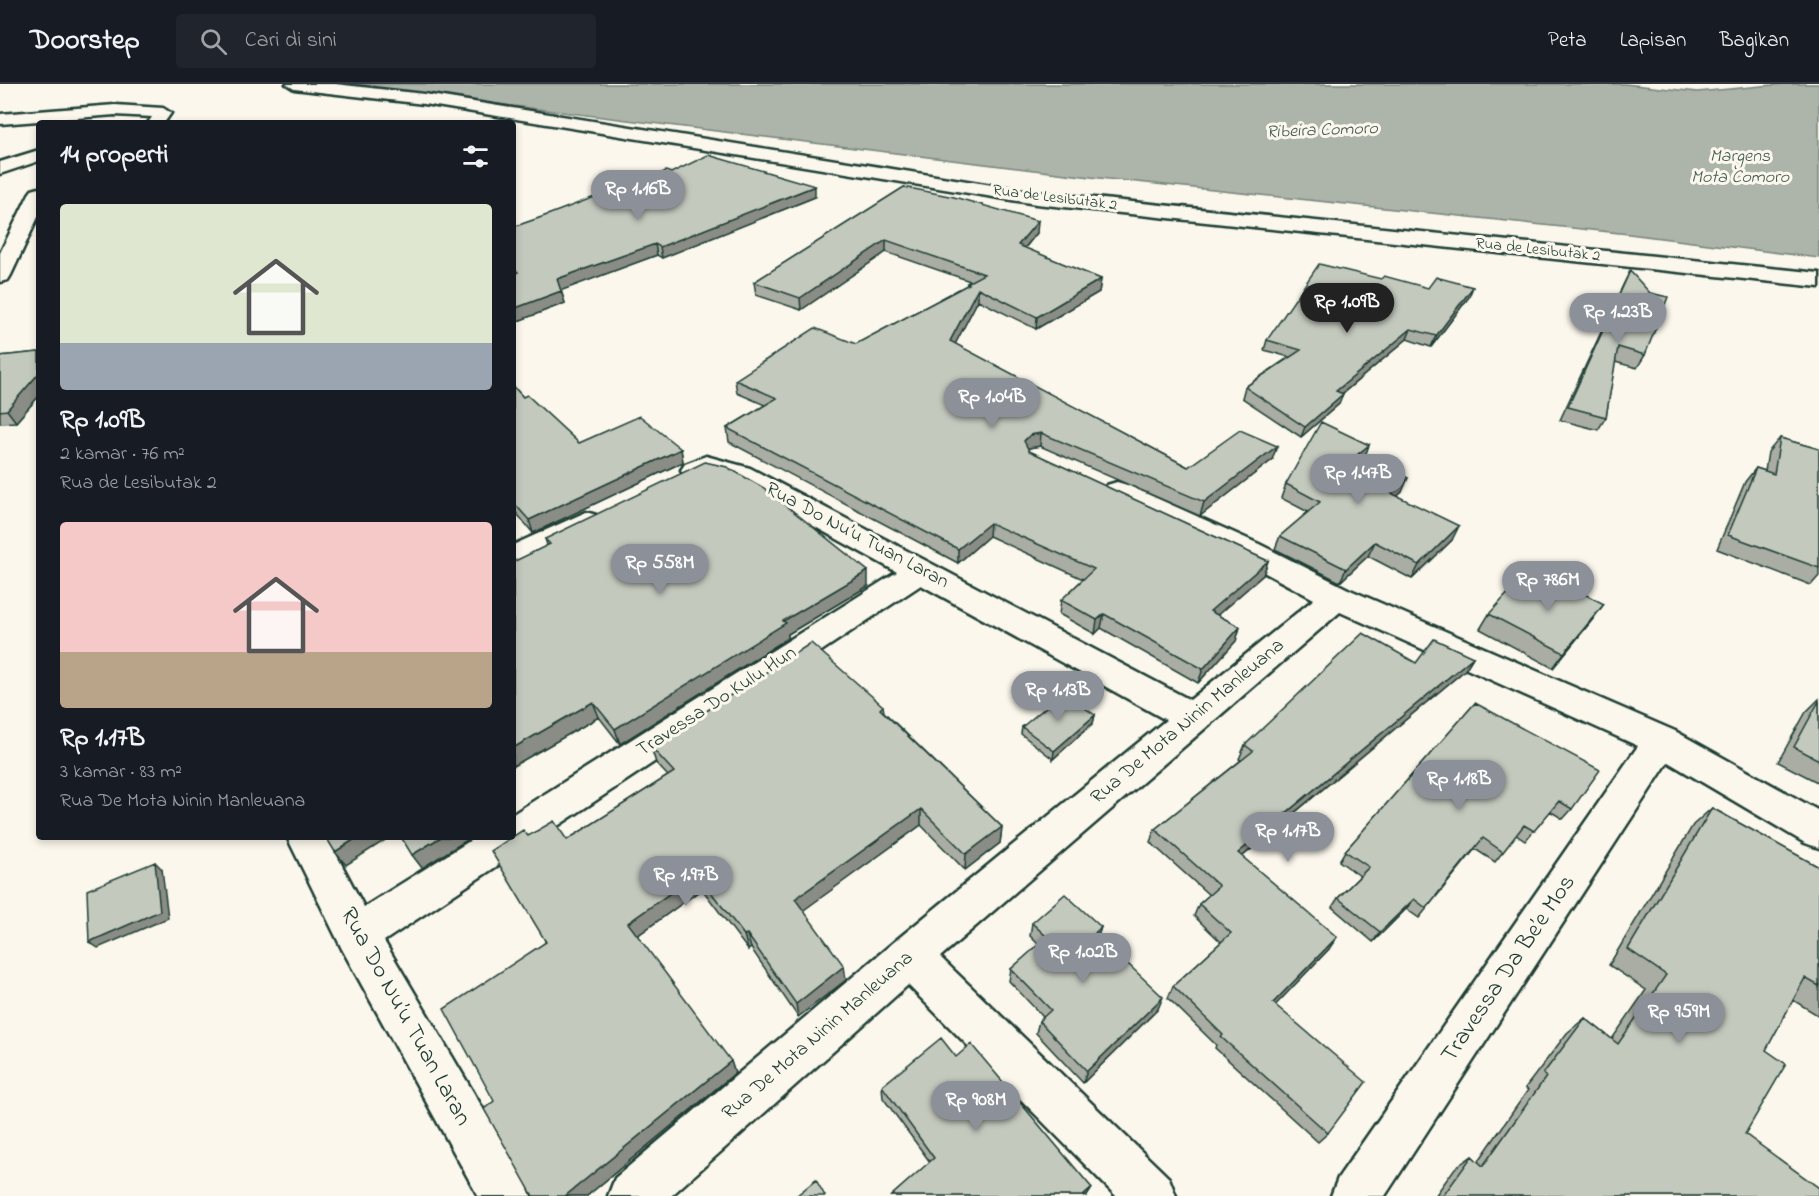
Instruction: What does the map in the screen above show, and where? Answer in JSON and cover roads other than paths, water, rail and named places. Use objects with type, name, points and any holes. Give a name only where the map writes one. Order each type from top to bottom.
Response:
[{"type":"street","name":"Rua de Lesibutak 2","points":[[294,84],[424,99],[1036,198],[1819,280]]},
{"type":"street","points":[[0,119],[115,110],[159,118]]},
{"type":"street","points":[[0,168],[36,156]]},
{"type":"street","points":[[0,275],[36,200]]},
{"type":"street","name":"Rua Do Nu’u Tuan Laran","points":[[666,483],[706,464],[740,474],[1193,718]]},
{"type":"street","points":[[1091,480],[1248,551],[1337,597],[1662,741],[1819,831]]},
{"type":"street","points":[[518,546],[607,512]]},
{"type":"street","name":"Travessa Do Kulu Hun","points":[[516,833],[922,570]]},
{"type":"street","name":"Rua De Mota Ninin Manleuana","points":[[633,1196],[909,956],[1337,597]]},
{"type":"street","name":"Travessa Da Be’e Mos","points":[[1356,1196],[1662,741]]},
{"type":"street","name":"Rua Do Nu’u Tuan Laran","points":[[309,840],[357,935],[506,1196]]},
{"type":"street","name":"Travessa Do Kulu Hun","points":[[357,935],[505,840]]},
{"type":"street","points":[[909,956],[1151,1196]]},
{"type":"water","name":"Margens Mota Comoro","points":[[335,84],[1625,84],[1697,92],[1784,84],[1819,84],[1819,258],[1629,234],[1099,178]]},
{"type":"water label","name":"Ribeira Comoro","points":[[1322,131]]}]
